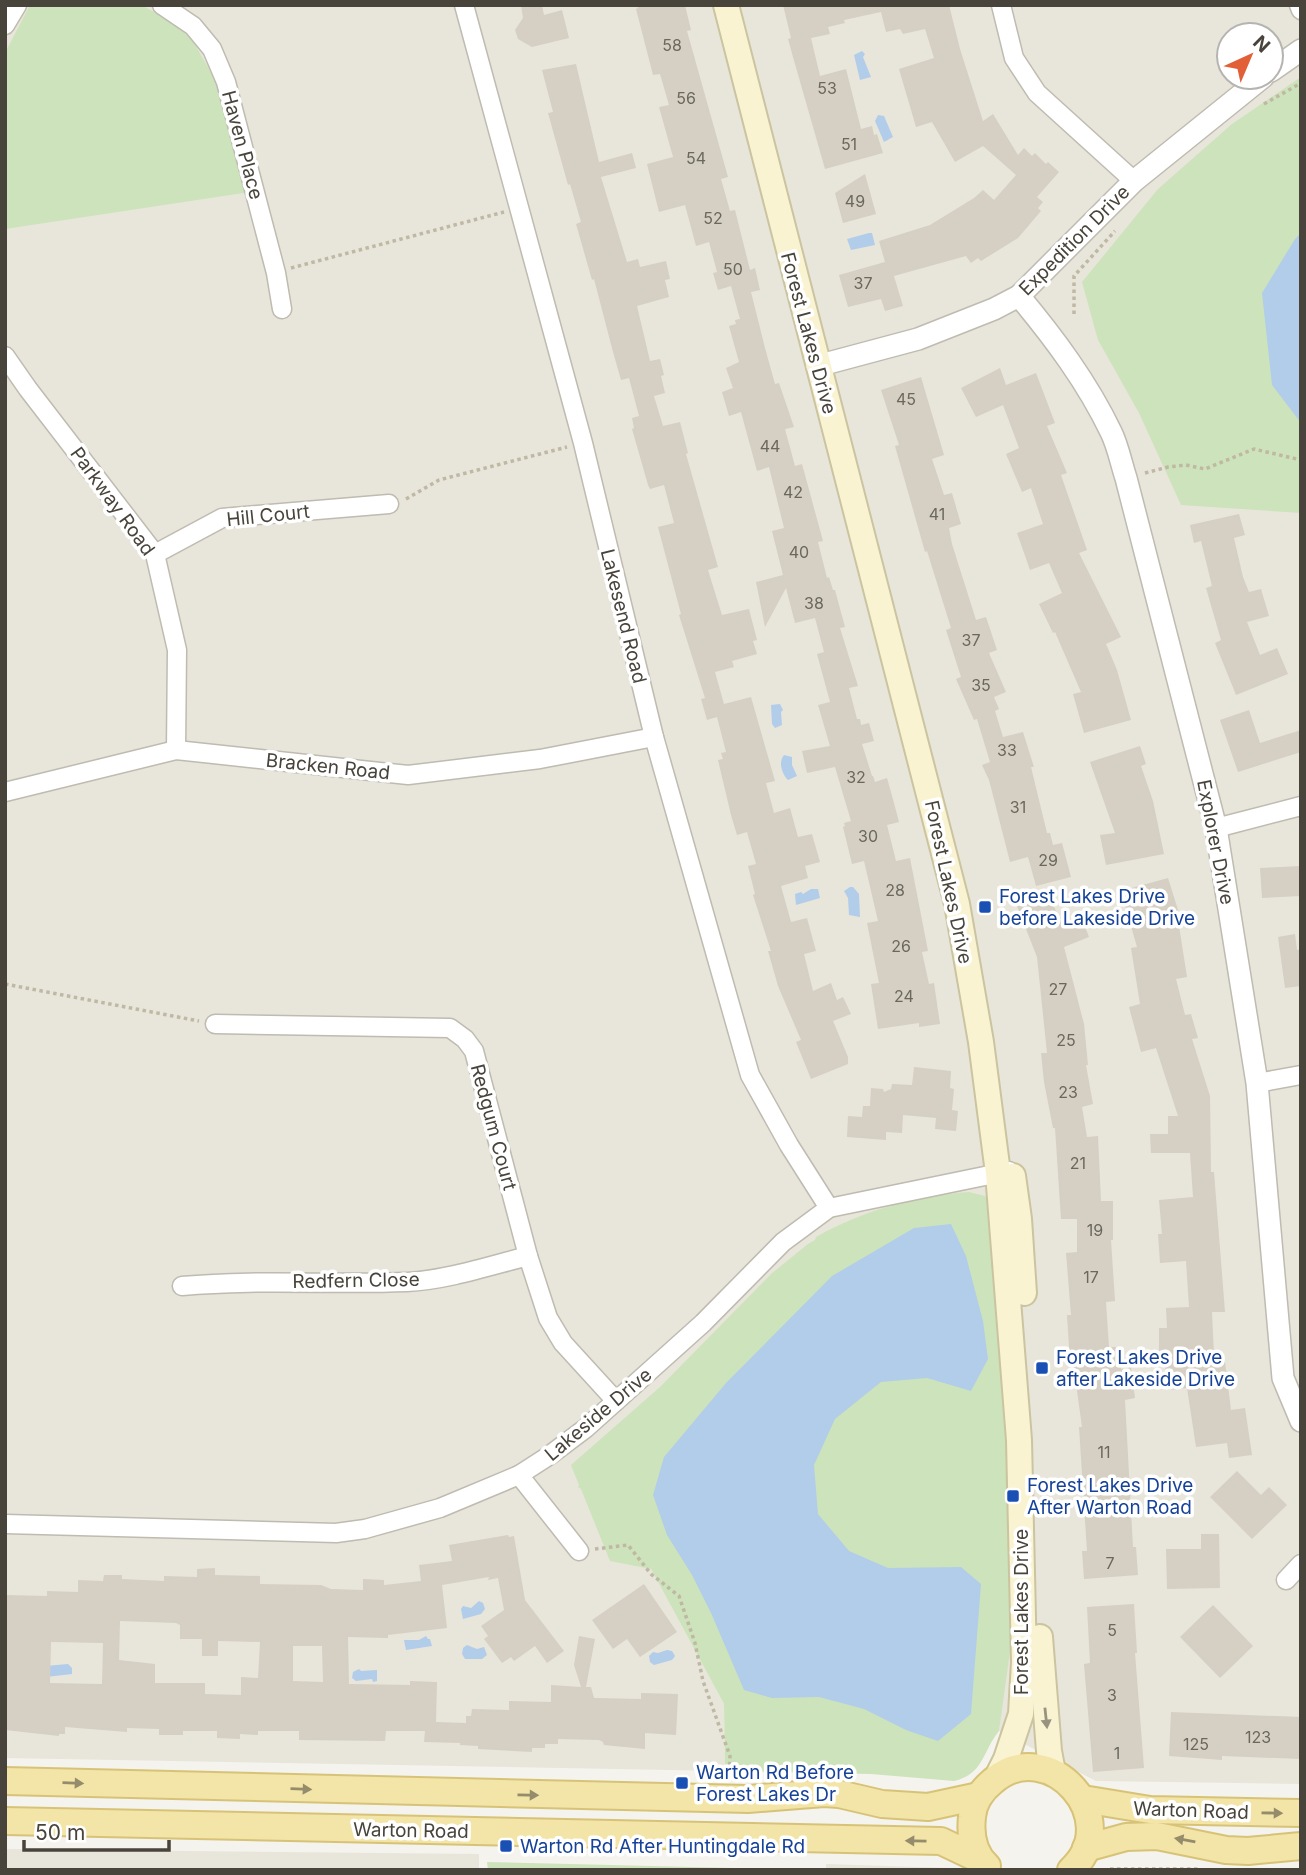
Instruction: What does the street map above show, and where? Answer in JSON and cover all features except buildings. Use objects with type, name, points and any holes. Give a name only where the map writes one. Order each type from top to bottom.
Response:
[{"type":"main road","name":"Forest Lakes Drive","points":[[726,5],[825,364]]},
{"type":"main road","name":"Forest Lakes Drive","points":[[741,5],[825,364],[957,904],[1005,1172],[1019,1219],[1034,1438],[1040,1663],[1053,1772]]},
{"type":"main road","name":"Forest Lakes Drive","points":[[997,1777],[1021,1714],[1024,1662],[1019,1440],[1005,1172]]},
{"type":"main road","points":[[979,1796],[997,1777],[1015,1769],[1035,1768],[1053,1772],[1070,1783],[1083,1799]]},
{"type":"main road","name":"Warton Road","points":[[5,1781],[748,1800],[824,1793],[909,1807],[942,1805],[979,1796]]},
{"type":"main road","name":"Warton Road","points":[[979,1796],[972,1811],[971,1828],[973,1845],[985,1865]]},
{"type":"main road","name":"Warton Road","points":[[1078,1859],[1090,1832],[1083,1799],[1150,1810],[1301,1814]]},
{"type":"main road","name":"Warton Road","points":[[5,1821],[941,1841],[985,1865]]},
{"type":"main road","name":"Warton Road","points":[[1078,1859],[1126,1837],[1157,1836],[1248,1852],[1301,1846]]},
{"type":"street","points":[[5,26],[16,5]]},
{"type":"street","name":"Haven Place","points":[[162,5],[193,26],[212,49],[226,82],[276,273],[282,309]]},
{"type":"street","name":"Lakesend Road","points":[[464,5],[583,443],[654,737],[750,1075],[789,1145],[829,1208]]},
{"type":"street","points":[[1001,5],[1014,58],[1037,93],[1134,181]]},
{"type":"street","points":[[1298,5],[1301,10]]},
{"type":"street","points":[[1285,61],[1301,50]]},
{"type":"street","name":"Expedition Drive","points":[[825,364],[918,339],[994,309],[1019,296],[1134,181],[1246,91]]},
{"type":"street","name":"Explorer Drive","points":[[1019,296],[1054,339],[1112,434],[1126,478],[1216,828],[1257,1083],[1283,1378],[1301,1421]]},
{"type":"street","name":"Parkway Road","points":[[5,356],[155,554],[177,650],[176,750]]},
{"type":"street","name":"Hill Court","points":[[155,554],[222,518],[389,504]]},
{"type":"street","name":"Bracken Road","points":[[5,792],[176,750],[408,775],[540,759],[654,737]]},
{"type":"street","points":[[1216,828],[1301,806]]},
{"type":"street","name":"Redgum Court","points":[[215,1024],[450,1028],[465,1039],[474,1051],[528,1256],[548,1318],[563,1343],[616,1401]]},
{"type":"street","points":[[1257,1083],[1301,1075]]},
{"type":"street","name":"Lakeside Drive","points":[[5,1524],[336,1533],[365,1529],[440,1508],[519,1475],[577,1435],[703,1323],[783,1242],[829,1208],[1005,1172]]},
{"type":"street","name":"Redfern Close","points":[[182,1286],[233,1282],[410,1282],[528,1256]]},
{"type":"street","points":[[519,1475],[579,1551]]},
{"type":"street","points":[[1286,1580],[1301,1564]]},
{"type":"path","points":[[1259,107],[1301,83]]},
{"type":"path","points":[[276,273],[519,208]]},
{"type":"path","points":[[1074,314],[1074,276],[1118,227]]},
{"type":"path","points":[[389,504],[403,501],[439,480],[583,443]]},
{"type":"path","points":[[1126,478],[1168,467],[1186,465],[1205,469],[1254,449],[1301,460]]},
{"type":"path","points":[[5,984],[215,1024]]},
{"type":"path","points":[[579,1551],[628,1545],[652,1574],[679,1596],[695,1643],[703,1681],[730,1756],[729,1778]]},
{"type":"path","points":[[1110,1869],[1209,1870]]},
{"type":"shaded area","points":[[5,5],[1301,5],[1301,1784],[1096,1781],[999,1731],[1011,1621],[651,1569],[724,1704],[725,1771],[5,1758]]},
{"type":"shaded area","points":[[5,1849],[479,1854],[479,1870],[5,1870]]},
{"type":"shaded area","points":[[826,1864],[1012,1870],[826,1870]]},
{"type":"green space","points":[[30,5],[141,5],[177,24],[194,43],[217,83],[250,192],[5,229],[5,53]]},
{"type":"green space","points":[[1301,77],[1301,513],[1181,505],[1139,413],[1098,340],[1082,282],[1158,189],[1232,124],[1280,91],[1285,91],[1285,88]]},
{"type":"green space","points":[[969,1192],[985,1196],[991,1202],[1008,1410],[1011,1644],[999,1731],[977,1768],[964,1778],[954,1781],[871,1774],[725,1771],[724,1704],[651,1569],[610,1561],[571,1465],[660,1387],[771,1274],[816,1237],[853,1219],[890,1206]]},
{"type":"green space","points":[[487,1862],[812,1870],[488,1870]]},
{"type":"water","points":[[862,51],[871,77],[860,80],[854,55]]},
{"type":"water","points":[[878,115],[884,116],[893,137],[884,142],[875,121]]},
{"type":"water","points":[[872,233],[875,245],[851,250],[847,239]]},
{"type":"water","points":[[1301,233],[1301,423],[1272,385],[1262,293]]},
{"type":"water","points":[[780,704],[783,710],[782,725],[775,728],[772,724],[771,705]]},
{"type":"water","points":[[784,755],[792,757],[797,776],[788,780],[782,768]]},
{"type":"water","points":[[850,887],[859,894],[860,917],[849,915],[848,898],[844,891]]},
{"type":"water","points":[[811,889],[818,889],[820,898],[796,905],[795,894],[803,894]]},
{"type":"water","points":[[951,1224],[966,1256],[983,1321],[988,1359],[971,1391],[927,1378],[881,1382],[835,1419],[814,1465],[818,1514],[849,1551],[888,1568],[961,1567],[981,1584],[971,1714],[938,1741],[906,1730],[864,1709],[819,1697],[772,1698],[744,1690],[711,1613],[692,1575],[667,1535],[653,1495],[664,1457],[726,1383],[832,1276],[914,1228]]},
{"type":"water","points":[[479,1601],[485,1609],[481,1614],[463,1619],[463,1606],[471,1608]]},
{"type":"water","points":[[426,1636],[432,1646],[406,1650],[404,1640],[419,1640]]},
{"type":"water","points":[[467,1645],[477,1649],[484,1647],[487,1655],[482,1659],[465,1659],[462,1654]]},
{"type":"water","points":[[672,1651],[675,1656],[672,1660],[654,1665],[650,1662],[649,1656],[653,1652]]},
{"type":"water","points":[[68,1664],[72,1668],[72,1674],[46,1677],[45,1666]]},
{"type":"water","points":[[359,1669],[377,1670],[377,1681],[356,1681],[352,1678],[353,1672]]},
{"type":"place","name":"Forest Lakes Drive before Lakeside Drive","points":[[985,907]]},
{"type":"place","name":"Forest Lakes Drive after Lakeside Drive","points":[[1042,1368]]},
{"type":"place","name":"Forest Lakes Drive After Warton Road","points":[[1013,1496]]},
{"type":"place","name":"Warton Rd Before Forest Lakes Dr","points":[[682,1783]]},
{"type":"place","name":"Warton Rd After Huntingdale Rd","points":[[506,1846]]}]
